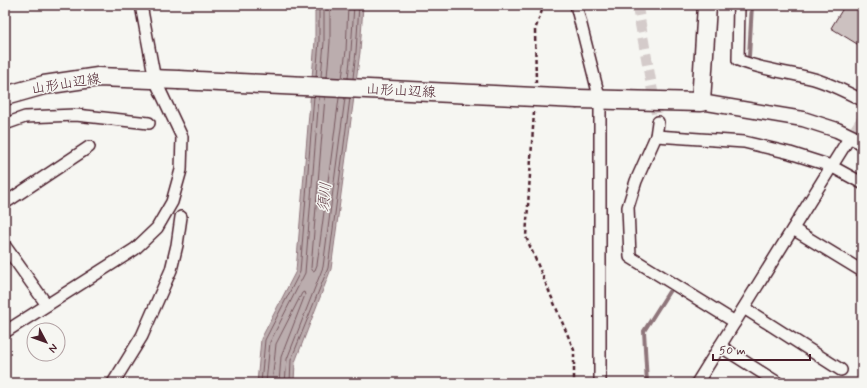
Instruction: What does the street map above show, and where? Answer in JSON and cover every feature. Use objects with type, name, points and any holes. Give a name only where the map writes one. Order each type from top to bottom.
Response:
[{"type":"main road","points":[[701,102],[707,5]]},
{"type":"main road","name":"山形山辺線","points":[[5,96],[44,85],[98,77],[600,100],[701,102]]},
{"type":"street","points":[[5,332],[135,249],[158,228],[172,202],[181,170],[182,137],[155,80],[141,5]]},
{"type":"street","points":[[576,5],[600,100],[600,383]]},
{"type":"street","points":[[739,5],[738,60],[753,66],[814,79],[838,88],[862,100]]},
{"type":"street","points":[[701,102],[803,119],[837,130],[862,142]]},
{"type":"street","points":[[5,124],[25,118],[76,115],[149,123]]},
{"type":"street","points":[[658,122],[656,136],[636,181],[628,207],[630,257],[735,322]]},
{"type":"street","points":[[656,136],[744,142],[790,153],[831,166],[862,183]]},
{"type":"street","points":[[697,383],[846,143]]},
{"type":"street","points":[[5,203],[89,147]]},
{"type":"street","points":[[113,383],[142,336],[171,270],[177,245],[181,217]]},
{"type":"street","points":[[793,229],[862,271]]},
{"type":"street","points":[[5,246],[48,305]]},
{"type":"street","points":[[744,308],[841,370]]},
{"type":"street","points":[[720,346],[778,383]]},
{"type":"path","points":[[536,86],[535,30],[544,5]]},
{"type":"path","points":[[534,108],[526,237],[574,350],[574,383]]},
{"type":"water","name":"須川","points":[[315,5],[363,5],[360,52],[331,269],[295,362],[294,383],[257,383],[261,339],[296,271],[315,41]]},
{"type":"building","points":[[845,5],[862,5],[862,47],[831,28]]},
{"type":"waterway","points":[[749,56],[752,5]]},
{"type":"waterway","points":[[647,383],[644,331],[670,290]]},
{"type":"tunnel","points":[[637,5],[658,122]]},
{"type":"tunnel","points":[[846,143],[862,120]]}]
